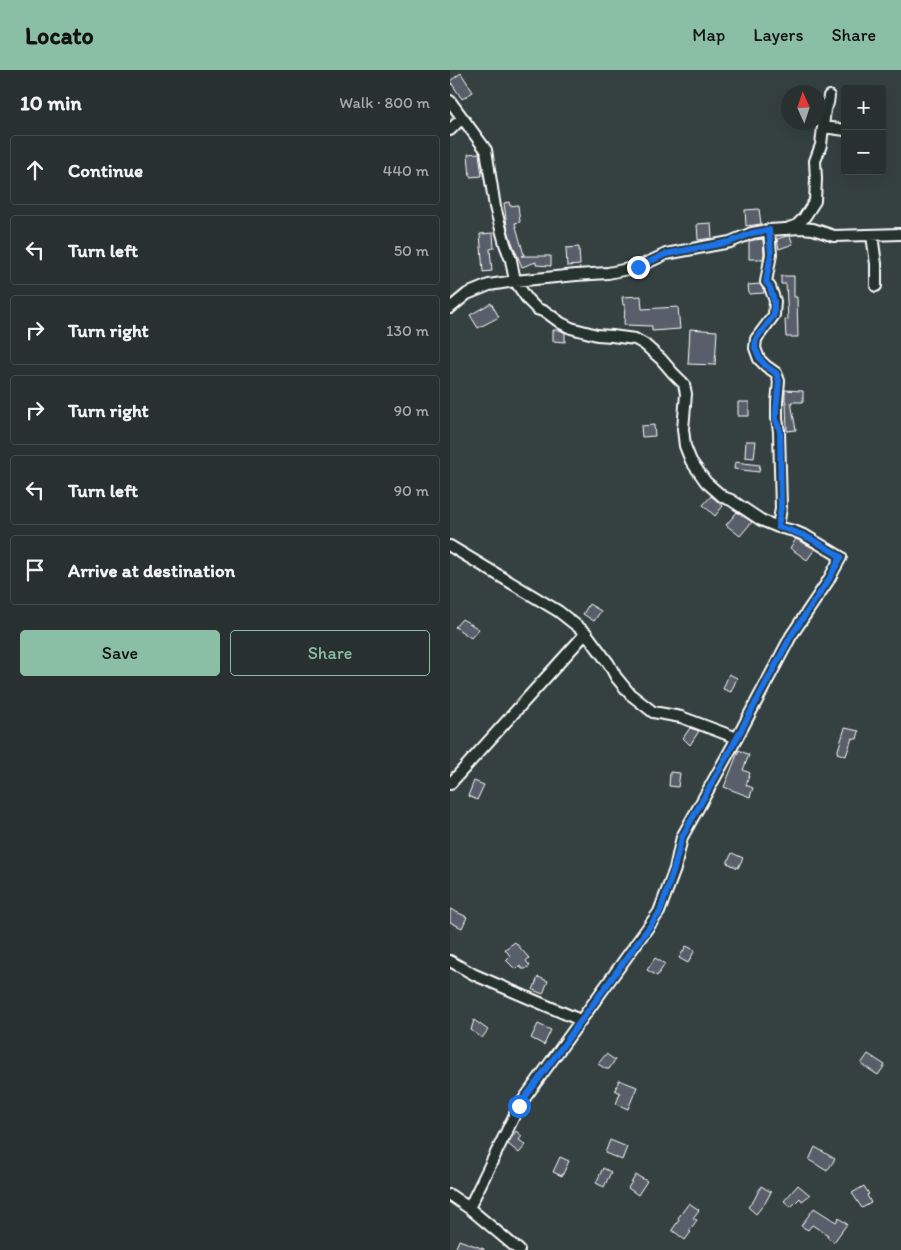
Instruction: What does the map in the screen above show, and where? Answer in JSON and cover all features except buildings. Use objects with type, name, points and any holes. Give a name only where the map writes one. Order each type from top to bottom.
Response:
[{"type":"street","points":[[826,106],[829,96]]},
{"type":"street","points":[[450,101],[486,150],[495,207],[511,260],[515,281],[532,304],[537,309],[546,312],[571,328],[596,335],[635,339],[644,344],[684,384],[686,394],[683,429],[685,446],[691,461],[706,482],[723,497],[731,500],[761,520],[806,536],[841,557],[828,581],[791,636],[682,837],[660,912],[519,1106],[469,1208]]},
{"type":"street","points":[[450,130],[462,118]]},
{"type":"street","points":[[826,127],[841,129]]},
{"type":"street","points":[[788,229],[797,225],[815,201],[815,161],[821,145],[824,130]]},
{"type":"street","points":[[450,308],[467,294],[489,285],[608,273],[638,267],[666,254],[730,242],[752,233],[769,230],[813,229],[834,236],[901,234]]},
{"type":"street","points":[[769,230],[771,254],[766,282],[770,287],[774,301],[774,315],[756,339],[755,348],[760,359],[776,373],[779,381],[776,419],[780,431],[781,508],[778,527]]},
{"type":"street","points":[[872,235],[876,264],[876,286]]},
{"type":"street","points":[[450,546],[558,611],[586,633],[630,694],[653,712],[681,717],[737,738]]},
{"type":"street","points":[[450,784],[586,633]]},
{"type":"street","points":[[450,961],[475,975],[580,1020]]},
{"type":"street","points":[[450,1195],[469,1208],[519,1250]]},
{"type":"route","points":[[519,1106],[660,912],[682,837],[791,636],[828,581],[841,557],[806,536],[778,527],[781,508],[780,431],[776,419],[779,381],[776,373],[760,359],[755,348],[756,339],[774,315],[774,301],[770,287],[766,282],[771,254],[769,230],[752,233],[730,242],[666,254],[638,267]]}]
